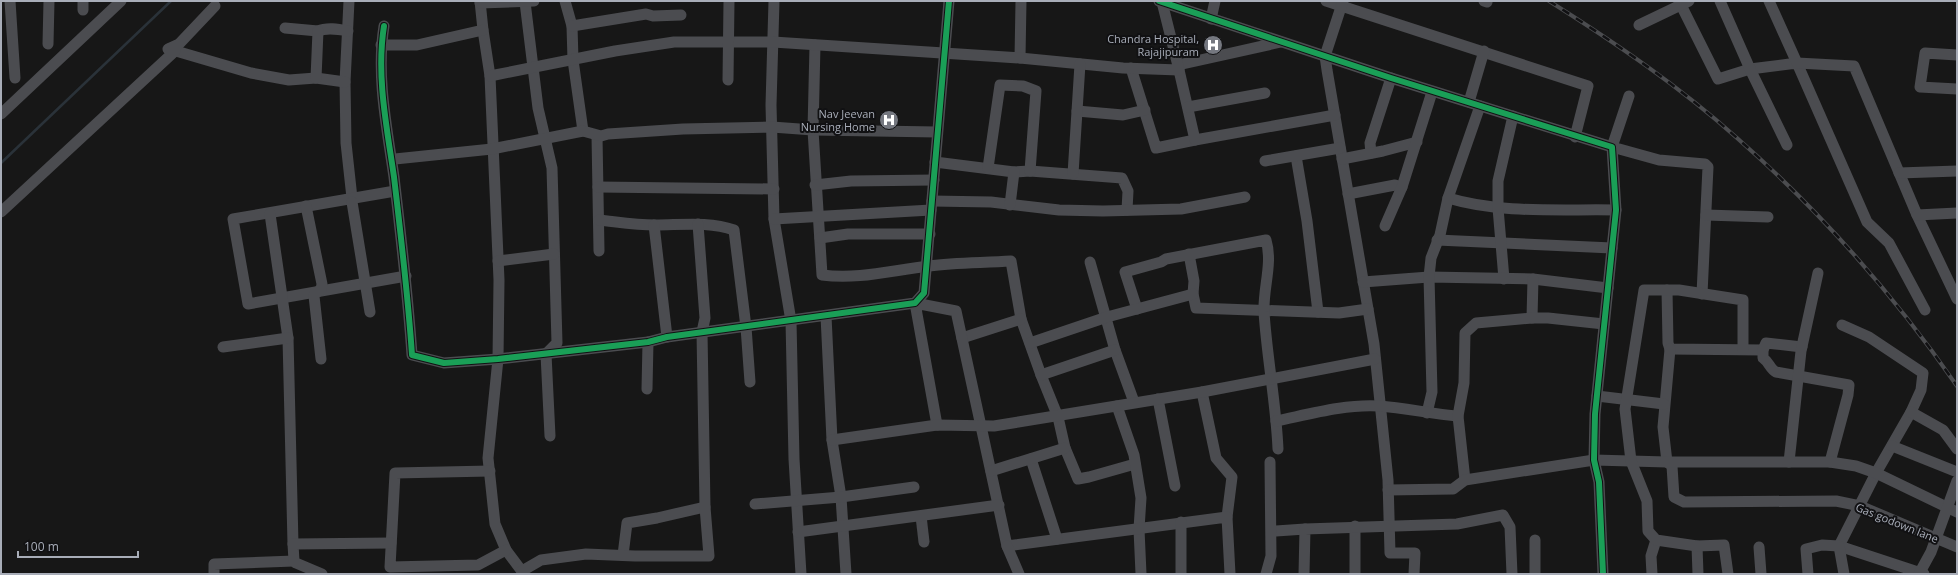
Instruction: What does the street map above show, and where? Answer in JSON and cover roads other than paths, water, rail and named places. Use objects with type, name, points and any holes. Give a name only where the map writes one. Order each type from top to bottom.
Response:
[{"type":"street","points":[[10,1],[15,78]]},
{"type":"street","points":[[48,44],[49,1]]},
{"type":"street","points":[[1,114],[121,1]]},
{"type":"street","points":[[349,1],[346,82],[346,143],[352,200],[370,312]]},
{"type":"street","points":[[550,436],[546,354],[557,343],[552,168],[538,108],[530,1],[480,2],[490,76],[498,261],[498,359],[488,458],[495,524],[506,550],[523,573],[541,560],[586,554],[635,556],[709,556],[705,507],[702,332],[705,318],[698,224]]},
{"type":"street","points":[[565,1],[572,26],[573,60],[582,132]]},
{"type":"street","points":[[728,80],[729,1]]},
{"type":"street","points":[[774,1],[772,127],[774,219],[791,321],[796,500],[801,574]]},
{"type":"street","points":[[915,303],[924,293],[949,1]]},
{"type":"street","points":[[1020,58],[1021,1]]},
{"type":"street","points":[[1211,19],[1215,1]]},
{"type":"street","points":[[1326,1],[1342,3],[1588,86],[1575,136]]},
{"type":"street","points":[[1720,1],[1786,145]]},
{"type":"street","points":[[1769,1],[1867,222],[1889,243],[1925,310]]},
{"type":"street","points":[[1160,2],[1432,92],[1469,102],[1612,147],[1659,160],[1705,164],[1708,167],[1702,294]]},
{"type":"street","points":[[1160,2],[1179,67],[1195,140]]},
{"type":"street","points":[[1639,25],[1683,2],[1718,79],[1750,69],[1797,63],[1854,66],[1917,215],[1957,299]]},
{"type":"street","points":[[1342,3],[1326,56],[1334,115],[1368,309],[1375,359],[1388,490],[1390,553],[1415,553],[1414,574]]},
{"type":"street","points":[[168,49],[179,44],[215,6]]},
{"type":"street","points":[[572,26],[646,14],[653,16],[680,15]]},
{"type":"street","points":[[384,26],[381,45],[384,105],[406,276],[412,355],[444,363],[498,359],[648,342],[667,337],[915,303],[956,311],[1008,546],[1018,574]]},
{"type":"street","points":[[285,28],[318,31],[323,29],[338,29],[348,31]]},
{"type":"street","points":[[381,45],[417,45],[483,30]]},
{"type":"street","points":[[316,78],[318,31]]},
{"type":"street","points":[[490,76],[674,42],[773,42],[1020,58],[1131,68],[1179,67],[1281,42]]},
{"type":"street","points":[[815,45],[813,130],[822,275],[853,277],[926,266],[1011,261],[1021,319],[1041,375],[1058,416],[1065,448],[1078,479],[1135,464]]},
{"type":"street","points":[[168,49],[251,73],[289,80],[316,78],[346,82]]},
{"type":"street","points":[[1,212],[175,51],[168,49]]},
{"type":"street","points":[[1469,102],[1484,51]]},
{"type":"street","points":[[1957,55],[1925,54],[1920,87],[1957,89]]},
{"type":"street","points":[[1073,174],[1080,64]]},
{"type":"street","points":[[1131,68],[1146,110],[1152,139],[1156,148],[1334,115]]},
{"type":"street","points":[[1370,153],[1370,143],[1391,78]]},
{"type":"street","points":[[988,168],[1000,85],[1023,86],[1036,91],[1030,171]]},
{"type":"street","points":[[1385,226],[1402,187],[1432,92]]},
{"type":"street","points":[[1188,107],[1265,93]]},
{"type":"street","points":[[1603,574],[1599,482],[1594,460],[1597,396],[1616,210],[1612,147],[1629,96]]},
{"type":"street","points":[[1427,413],[1432,392],[1429,277],[1431,258],[1440,235],[1448,198],[1480,106]]},
{"type":"street","points":[[1077,111],[1123,115],[1146,110]]},
{"type":"street","points":[[1504,279],[1498,208],[1498,181],[1513,116]]},
{"type":"street","points":[[395,159],[492,149],[582,132],[597,136],[683,129],[772,127],[813,130],[937,132]]},
{"type":"street","points":[[597,136],[599,252]]},
{"type":"street","points":[[1265,161],[1296,156],[1370,153],[1417,142]]},
{"type":"street","points":[[1296,156],[1307,221],[1318,312]]},
{"type":"street","points":[[935,162],[1014,172],[1030,171],[1122,178],[1128,191],[1127,210]]},
{"type":"street","points":[[1010,205],[1014,172]]},
{"type":"street","points":[[1899,172],[1957,172]]},
{"type":"street","points":[[816,185],[851,181],[934,180]]},
{"type":"street","points":[[1348,194],[1395,185],[1402,187]]},
{"type":"street","points":[[598,187],[774,189]]},
{"type":"street","points":[[395,191],[352,200],[306,206],[270,214],[233,219],[248,304],[406,276]]},
{"type":"street","points":[[774,219],[818,217],[932,205],[991,202],[1059,210],[1181,209],[1245,197]]},
{"type":"street","points":[[1448,198],[1472,205],[1498,208],[1616,210]]},
{"type":"street","points":[[306,206],[322,284],[321,290],[314,296],[321,359]]},
{"type":"street","points":[[1917,215],[1957,213]]},
{"type":"street","points":[[270,214],[288,338],[294,561]]},
{"type":"street","points":[[1706,215],[1768,217]]},
{"type":"street","points":[[599,220],[654,225],[698,224],[734,230],[746,327],[750,382]]},
{"type":"street","points":[[654,225],[667,337]]},
{"type":"street","points":[[820,238],[848,234],[930,234]]},
{"type":"street","points":[[1137,309],[1125,272],[1189,254],[1266,240],[1269,251],[1264,310],[1278,448]]},
{"type":"street","points":[[1437,240],[1612,248]]},
{"type":"street","points":[[498,261],[554,254]]},
{"type":"street","points":[[1189,254],[1194,281],[1196,308],[1339,313],[1368,309]]},
{"type":"street","points":[[1090,262],[1107,317],[1115,350],[1134,402]]},
{"type":"street","points":[[1789,462],[1795,420],[1797,377],[1818,273]]},
{"type":"street","points":[[1363,282],[1429,277],[1533,279],[1608,288]]},
{"type":"street","points":[[1532,318],[1533,279]]},
{"type":"street","points":[[1728,574],[1724,545],[1696,546],[1656,540],[1648,531],[1647,501],[1631,461],[1625,409],[1644,290],[1667,290],[1743,300],[1743,349]]},
{"type":"street","points":[[1667,290],[1668,342],[1670,349],[1663,427],[1667,462]]},
{"type":"street","points":[[1030,343],[1107,317],[1194,294]]},
{"type":"street","points":[[915,303],[937,425]]},
{"type":"street","points":[[826,316],[832,440],[841,497],[846,574]]},
{"type":"street","points":[[1465,480],[1458,416],[1464,383],[1466,332],[1476,323],[1532,318],[1548,318],[1604,324]]},
{"type":"street","points":[[962,338],[1021,319]]},
{"type":"street","points":[[1842,325],[1869,337],[1923,373],[1921,390],[1911,412],[1876,473],[1839,546],[1844,574]]},
{"type":"street","points":[[223,347],[288,338]]},
{"type":"street","points":[[646,389],[648,342]]},
{"type":"street","points":[[1802,347],[1766,343],[1762,358],[1771,369],[1776,372],[1797,377],[1849,385],[1830,462]]},
{"type":"street","points":[[1670,349],[1763,350]]},
{"type":"street","points":[[1041,375],[1115,350]]},
{"type":"street","points":[[832,440],[937,425],[994,426],[1202,392],[1375,359]]},
{"type":"street","points":[[1202,392],[1216,458],[1232,478],[1227,517],[1230,574]]},
{"type":"street","points":[[1597,396],[1664,404]]},
{"type":"street","points":[[1158,399],[1175,486]]},
{"type":"street","points":[[1117,406],[1135,464],[1141,498],[1141,574]]},
{"type":"street","points":[[1276,421],[1334,409],[1379,406],[1458,416]]},
{"type":"street","points":[[1911,412],[1943,430],[1957,449]]},
{"type":"street","points":[[1892,446],[1957,472]]},
{"type":"street","points":[[991,471],[1065,448]]},
{"type":"street","points":[[1032,459],[1057,539]]},
{"type":"street","points":[[1388,490],[1453,489],[1465,480],[1594,460],[1667,462],[1830,462],[1856,466],[1876,473],[1952,510]]},
{"type":"street","points":[[1266,574],[1270,556],[1270,462]]},
{"type":"street","name":"Gas godown lane","points":[[1667,462],[1672,466],[1674,497],[1684,502],[1836,501],[1860,506],[1957,547]]},
{"type":"street","points":[[490,471],[395,472],[390,567],[439,570],[478,570],[506,550]]},
{"type":"street","points":[[1808,574],[1806,549],[1822,545],[1839,546],[1921,573],[1936,538],[1952,510],[1957,481]]},
{"type":"street","points":[[755,504],[841,497],[914,487]]},
{"type":"street","points":[[798,532],[999,505]]},
{"type":"street","points":[[623,555],[627,523],[658,518],[705,507]]},
{"type":"street","points":[[1276,531],[1355,526],[1457,524],[1503,515],[1510,527],[1512,574]]},
{"type":"street","points":[[921,516],[924,542]]},
{"type":"street","points":[[1008,546],[1227,517]]},
{"type":"street","points":[[1181,522],[1181,574]]},
{"type":"street","points":[[1355,526],[1355,574]]},
{"type":"street","points":[[1304,574],[1305,529]]},
{"type":"street","points":[[1535,540],[1535,574]]},
{"type":"street","points":[[1652,574],[1651,556],[1656,540]]},
{"type":"street","points":[[293,544],[391,543]]},
{"type":"street","points":[[1696,546],[1698,574]]},
{"type":"street","points":[[1759,547],[1761,574]]},
{"type":"street","points":[[214,574],[214,564],[294,561],[322,574]]},
{"type":"waterway","points":[[1,163],[171,1]]},
{"type":"railway","points":[[1549,1],[1646,65],[1715,119],[1768,166],[1798,195],[1882,287],[1908,319],[1957,386]]},
{"type":"place","name":"Chandra Hospital, Rajajipuram","points":[[1213,45]]},
{"type":"place","name":"Nav Jeevan Nursing Home","points":[[889,120]]}]
